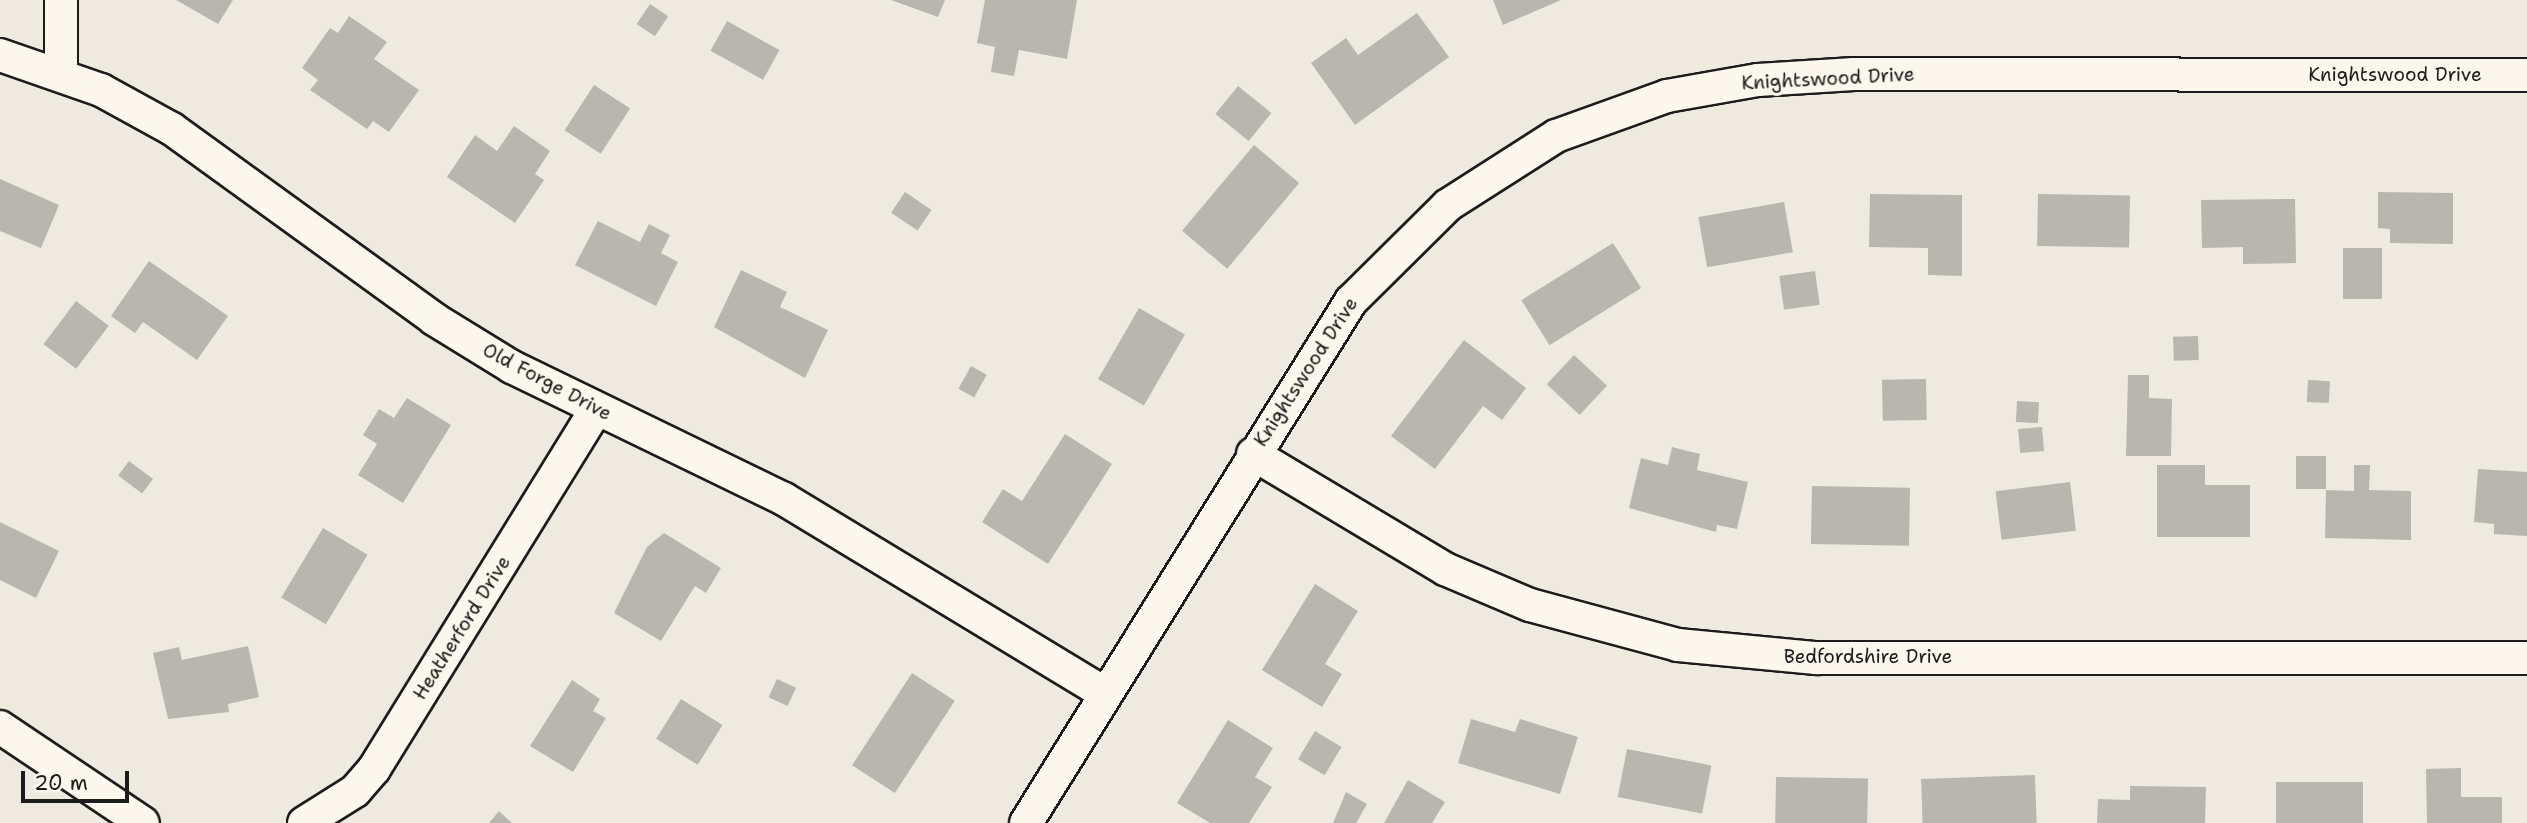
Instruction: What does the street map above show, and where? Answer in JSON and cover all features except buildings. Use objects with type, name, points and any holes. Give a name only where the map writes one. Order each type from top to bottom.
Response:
[{"type":"street","points":[[61,0],[61,74]]},
{"type":"street","name":"Old Forge Drive","points":[[0,55],[61,74],[172,129],[434,319],[596,410],[784,499],[1105,694]]},
{"type":"street","name":"Knightswood Drive","points":[[1026,823],[1253,454],[1351,301],[1395,251],[1513,159],[1630,106],[1758,80],[1854,74],[2527,75]]},
{"type":"street","name":"Heatherford Drive","points":[[304,823],[355,792],[374,769],[596,410]]},
{"type":"street","name":"Bedfordshire Drive","points":[[1253,454],[1446,569],[1530,605],[1678,645],[1816,658],[2527,659]]},
{"type":"street","points":[[0,727],[143,823]]}]
